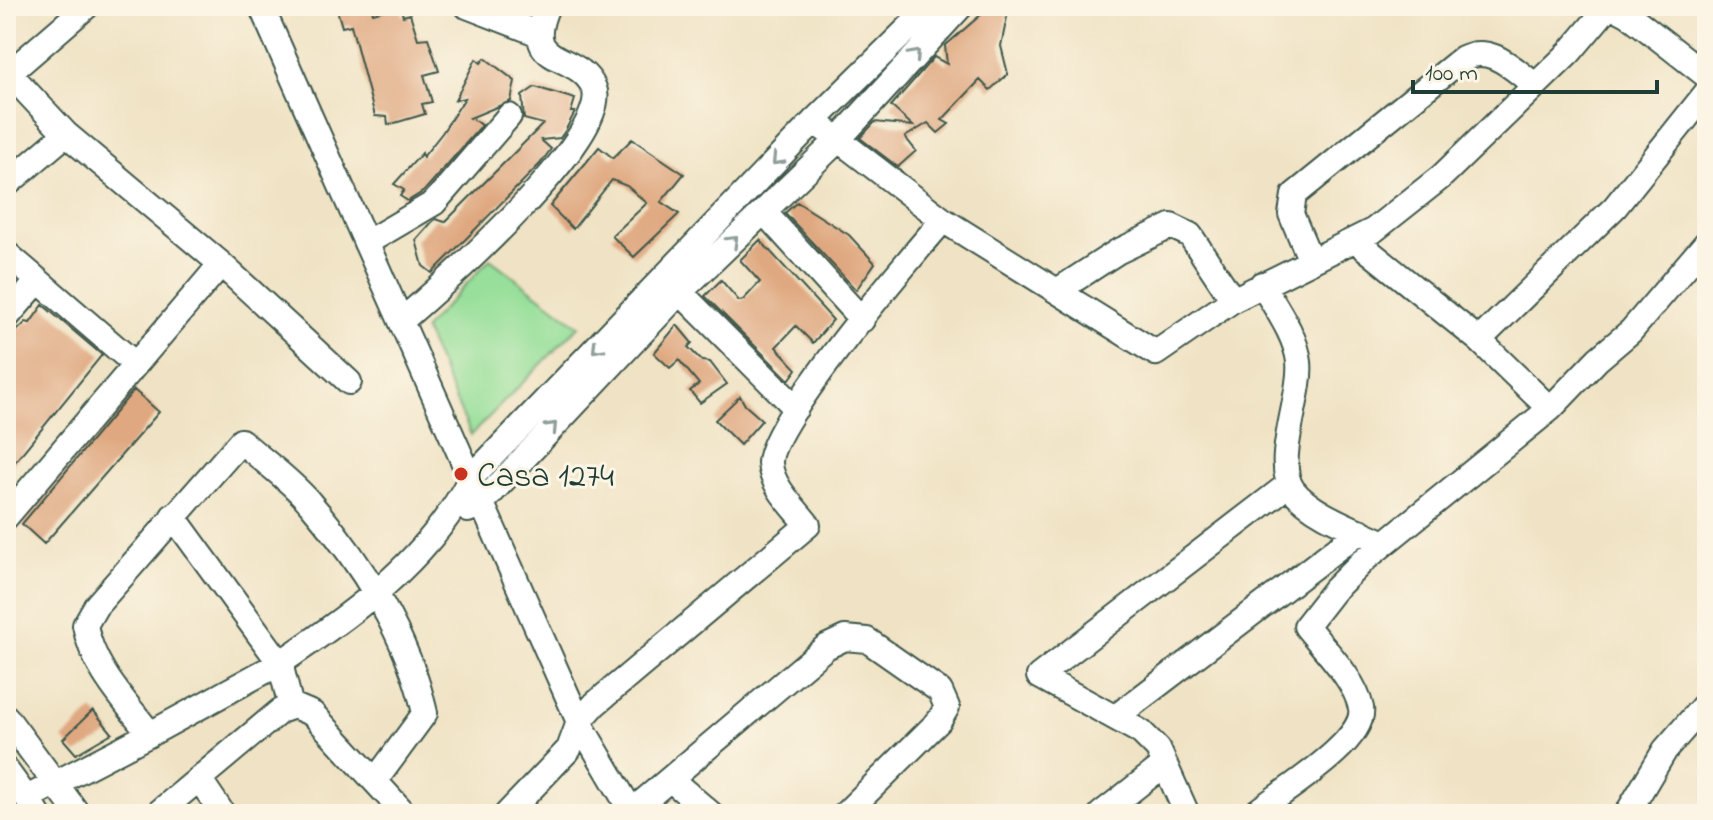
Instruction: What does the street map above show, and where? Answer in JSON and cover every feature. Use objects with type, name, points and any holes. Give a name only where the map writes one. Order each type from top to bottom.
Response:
[{"type":"street","points":[[87,6],[8,74],[66,134],[221,264],[349,382]]},
{"type":"street","points":[[261,6],[579,722],[632,813],[826,647],[845,638],[867,640],[940,691],[947,707],[939,721],[845,814]]},
{"type":"street","points":[[467,6],[539,34]]},
{"type":"street","points":[[401,321],[479,250],[578,143],[592,121],[597,105],[594,89],[584,74],[552,57],[542,47],[539,34],[547,6]]},
{"type":"street","points":[[814,121],[943,220],[1156,353],[1233,300],[1374,230],[1441,177],[1586,33],[1602,14],[1603,6]]},
{"type":"street","points":[[1612,6],[1629,15],[1707,76]]},
{"type":"street","points":[[6,770],[33,806],[56,781],[280,663],[377,594],[451,517],[470,479],[814,121],[943,10]]},
{"type":"street","points":[[451,517],[480,505],[680,292],[838,140],[943,10]]},
{"type":"street","points":[[1311,261],[1291,214],[1294,195],[1463,58],[1475,52],[1491,53],[1535,85]]},
{"type":"street","points":[[1479,340],[1615,207],[1707,92]]},
{"type":"street","points":[[366,243],[434,203],[509,116]]},
{"type":"street","points":[[6,185],[66,134]]},
{"type":"street","points":[[764,212],[862,320]]},
{"type":"street","points":[[507,814],[569,749],[579,722],[595,704],[808,525],[772,476],[770,461],[796,408],[943,220]]},
{"type":"street","points":[[1057,291],[1117,252],[1171,226],[1190,235],[1233,300]]},
{"type":"street","points":[[1355,240],[1479,340],[1550,409]]},
{"type":"street","points":[[1254,814],[1339,749],[1357,727],[1361,710],[1353,691],[1306,626],[1334,590],[1384,543],[1550,409],[1598,359],[1631,331],[1707,242]]},
{"type":"street","points":[[6,253],[135,364]]},
{"type":"street","points":[[6,517],[221,264]]},
{"type":"street","points":[[6,318],[37,282]]},
{"type":"street","points":[[1262,284],[1294,344],[1299,361],[1288,448],[1289,484],[1300,497],[1384,543]]},
{"type":"street","points":[[680,292],[796,408]]},
{"type":"street","points":[[150,734],[100,666],[88,645],[85,625],[96,606],[241,441],[309,501],[377,594],[418,681],[425,713],[375,781]]},
{"type":"street","points":[[1187,814],[1151,741],[1117,716],[1039,676],[1289,484]]},
{"type":"street","points":[[173,516],[280,663],[291,707]]},
{"type":"street","points":[[1117,716],[1360,531]]},
{"type":"street","points":[[1627,814],[1665,750],[1707,702]]},
{"type":"street","points":[[157,814],[280,711],[302,706],[313,714],[405,814]]},
{"type":"street","points":[[6,717],[78,814]]},
{"type":"street","points":[[1101,814],[1165,764]]},
{"type":"street","points":[[670,779],[711,814]]},
{"type":"street","points":[[200,780],[223,814]]},
{"type":"green space","points":[[490,259],[579,326],[471,435],[424,329]]},
{"type":"building","points":[[336,6],[371,6],[373,13],[400,6],[403,16],[410,14],[418,39],[428,38],[439,71],[424,75],[432,102],[422,104],[425,114],[388,125],[387,117],[375,116],[351,25],[342,27]]},
{"type":"building","points":[[991,6],[1002,6],[1008,12],[1001,46],[1008,74],[990,90],[980,80],[942,120],[949,124],[938,133],[928,123],[905,137],[916,151],[898,167],[860,138],[875,122],[913,126],[891,106],[934,57],[947,64],[945,46]]},
{"type":"building","points":[[485,58],[515,81],[511,101],[470,118],[482,125],[424,191],[408,201],[400,196],[404,190],[394,184],[422,153],[423,157],[442,133],[465,98],[455,100],[476,59],[481,63]]},
{"type":"building","points":[[535,87],[575,99],[571,112],[575,112],[565,131],[560,138],[541,140],[551,149],[540,164],[432,273],[423,266],[416,240],[436,219],[445,222],[543,124],[524,119],[522,96]]},
{"type":"building","points":[[632,139],[684,174],[661,202],[679,214],[634,257],[612,236],[647,203],[627,186],[612,180],[573,229],[550,206],[599,147],[613,158]]},
{"type":"building","points":[[797,202],[849,235],[875,263],[856,290],[785,213]]},
{"type":"building","points":[[760,240],[833,320],[813,343],[796,326],[776,347],[797,369],[789,380],[705,296],[721,280],[739,301],[743,300],[760,282],[740,260]]},
{"type":"building","points":[[43,305],[102,355],[6,473],[6,341],[26,322],[30,323]]},
{"type":"building","points":[[677,325],[692,343],[688,347],[702,361],[710,362],[727,384],[700,403],[690,391],[699,384],[679,360],[670,368],[654,353]]},
{"type":"building","points":[[134,390],[159,412],[44,544],[22,524]]},
{"type":"building","points":[[740,396],[762,420],[740,445],[715,420]]},
{"type":"building","points":[[93,710],[112,733],[76,754],[63,739]]},
{"type":"place","name":"Casa 1274","points":[[461,474]]}]
